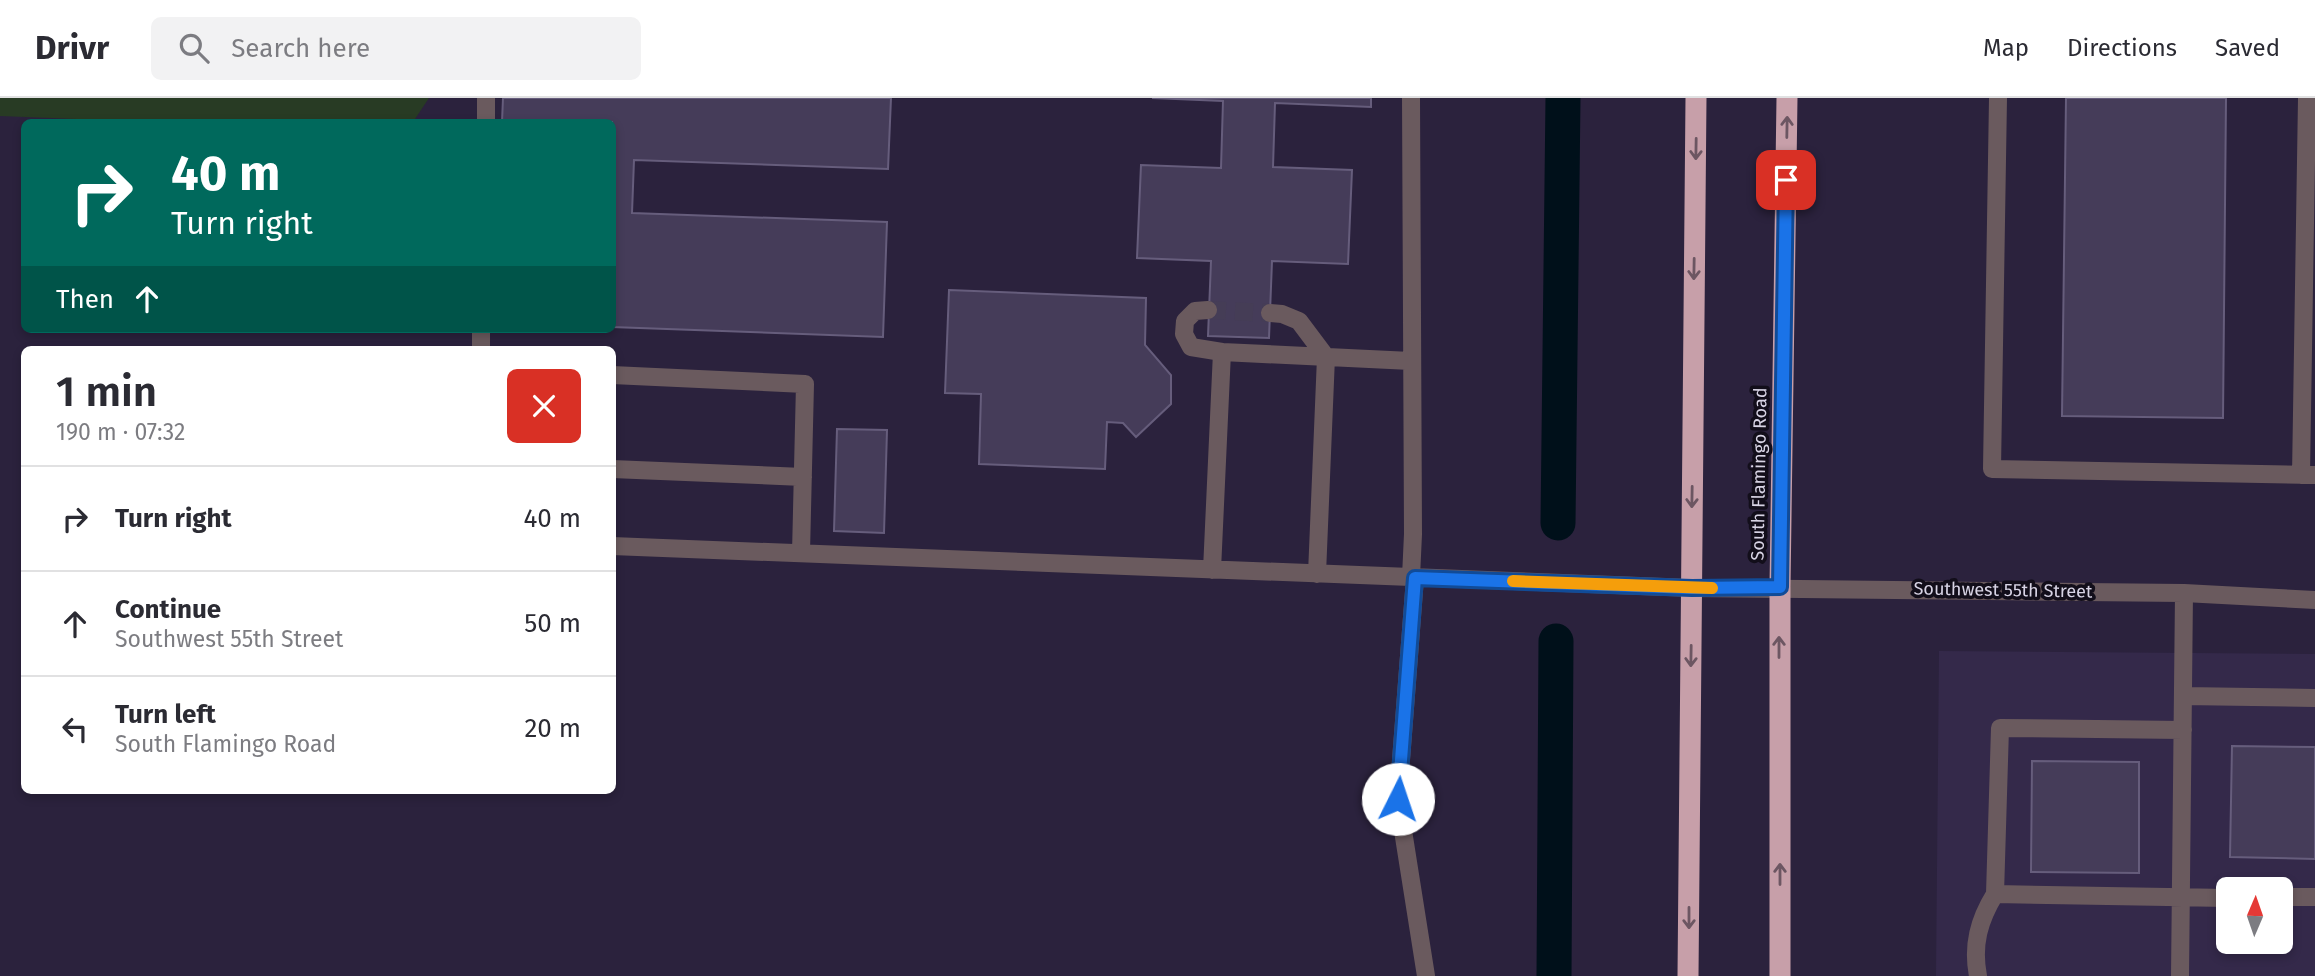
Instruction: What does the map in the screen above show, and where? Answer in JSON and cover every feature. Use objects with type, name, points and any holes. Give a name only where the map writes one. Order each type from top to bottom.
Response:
[{"type":"highway","points":[[1688,976],[1696,98]]},
{"type":"highway","name":"South Flamingo Road","points":[[1780,976],[1780,587],[1787,98]]},
{"type":"street","points":[[486,98],[486,119]]},
{"type":"street","points":[[1411,98],[1413,577],[1398,799],[1426,976]]},
{"type":"street","points":[[1998,98],[1992,469],[2308,475],[2307,98]]},
{"type":"street","points":[[1209,310],[1195,311],[1185,321],[1184,334],[1191,347],[1222,352],[1411,361]]},
{"type":"street","points":[[1270,313],[1282,314],[1299,321],[1326,357],[1317,574]]},
{"type":"street","points":[[1212,570],[1222,352]]},
{"type":"street","points":[[616,375],[805,384],[801,553]]},
{"type":"street","points":[[616,469],[803,477]]},
{"type":"street","name":"Southwest 55th Street","points":[[616,546],[1692,588],[2184,593],[2315,600]]},
{"type":"street","points":[[2180,976],[2184,593]]},
{"type":"street","points":[[2183,696],[2315,698]]},
{"type":"street","points":[[1978,976],[1975,960],[1978,928],[1995,894],[2000,728],[2183,730]]},
{"type":"street","points":[[1995,894],[2216,898]]},
{"type":"street","points":[[2293,897],[2315,897]]},
{"type":"shaded area","points":[[1939,651],[2315,654],[2315,976],[1936,976]]},
{"type":"green space","points":[[0,98],[429,98],[415,119],[76,119],[0,116]]},
{"type":"building","points":[[503,98],[891,98],[888,169],[634,160],[632,213],[887,222],[883,337],[616,327],[616,119],[502,119]]},
{"type":"building","points":[[1152,98],[1371,98],[1371,107],[1275,103],[1273,167],[1352,170],[1348,264],[1272,261],[1269,338],[1208,336],[1211,261],[1137,258],[1141,165],[1221,168],[1223,101]]},
{"type":"building","points":[[2066,98],[2226,98],[2223,418],[2062,416]]},
{"type":"building","points":[[949,290],[1146,298],[1145,345],[1171,375],[1171,404],[1136,437],[1123,423],[1107,422],[1105,469],[979,464],[981,394],[945,393]]},
{"type":"building","points":[[837,429],[887,430],[884,533],[834,531]]},
{"type":"building","points":[[2232,746],[2315,747],[2315,859],[2230,857]]},
{"type":"building","points":[[2032,761],[2139,762],[2139,873],[2031,872]]},
{"type":"waterway","points":[[1558,523],[1563,98]]},
{"type":"waterway","points":[[1554,976],[1556,641]]},
{"type":"tunnel","points":[[1208,310],[1270,313]]},
{"type":"slow traffic","points":[[1513,581],[1712,588]]},
{"type":"route","points":[[1398,799],[1415,578],[1692,588],[1780,587],[1786,180]]}]
